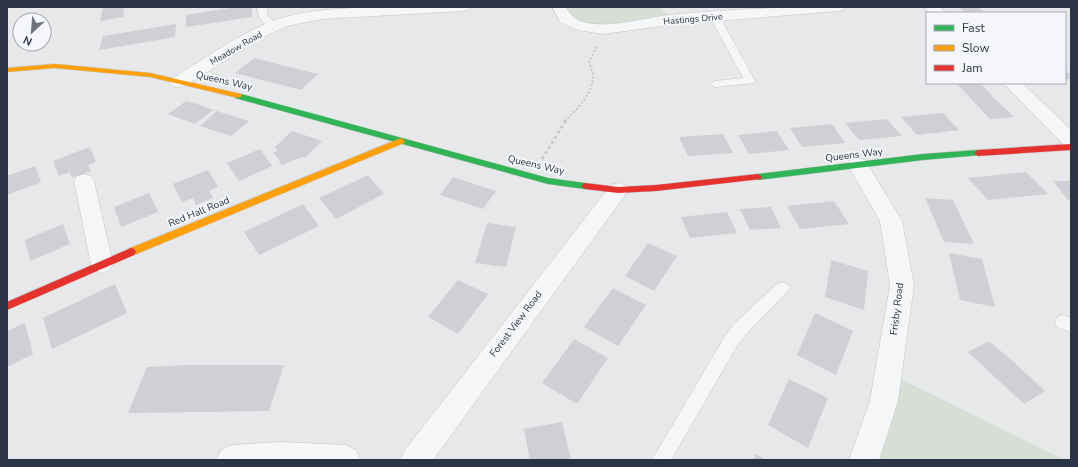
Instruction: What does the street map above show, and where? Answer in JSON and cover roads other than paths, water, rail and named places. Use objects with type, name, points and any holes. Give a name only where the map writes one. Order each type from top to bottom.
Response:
[{"type":"street","name":"Meadow Road","points":[[179,82],[253,36],[275,27],[322,14],[463,7]]},
{"type":"street","name":"Hastings Drive","points":[[558,7],[565,19],[583,27],[603,29],[669,20],[838,7]]},
{"type":"street","points":[[662,7],[669,20]]},
{"type":"street","name":"Queens Way","points":[[7,70],[54,66],[150,75],[259,101],[548,181],[618,190],[671,187],[802,173],[923,157],[1071,147]]},
{"type":"street","points":[[1013,84],[1071,141]]},
{"type":"street","name":"Red Hall Road","points":[[7,306],[102,264],[401,141]]},
{"type":"street","name":"Frisby Road","points":[[858,165],[891,221],[902,285],[884,401],[864,460]]},
{"type":"street","points":[[84,181],[102,264]]},
{"type":"street","name":"Forest View Road","points":[[416,460],[618,190]]},
{"type":"street","points":[[231,460],[281,456],[346,460]]},
{"type":"lane","points":[[262,7],[262,16],[275,27]]},
{"type":"lane","points":[[715,17],[750,81],[715,84]]},
{"type":"lane","points":[[660,460],[731,341],[782,288]]}]
